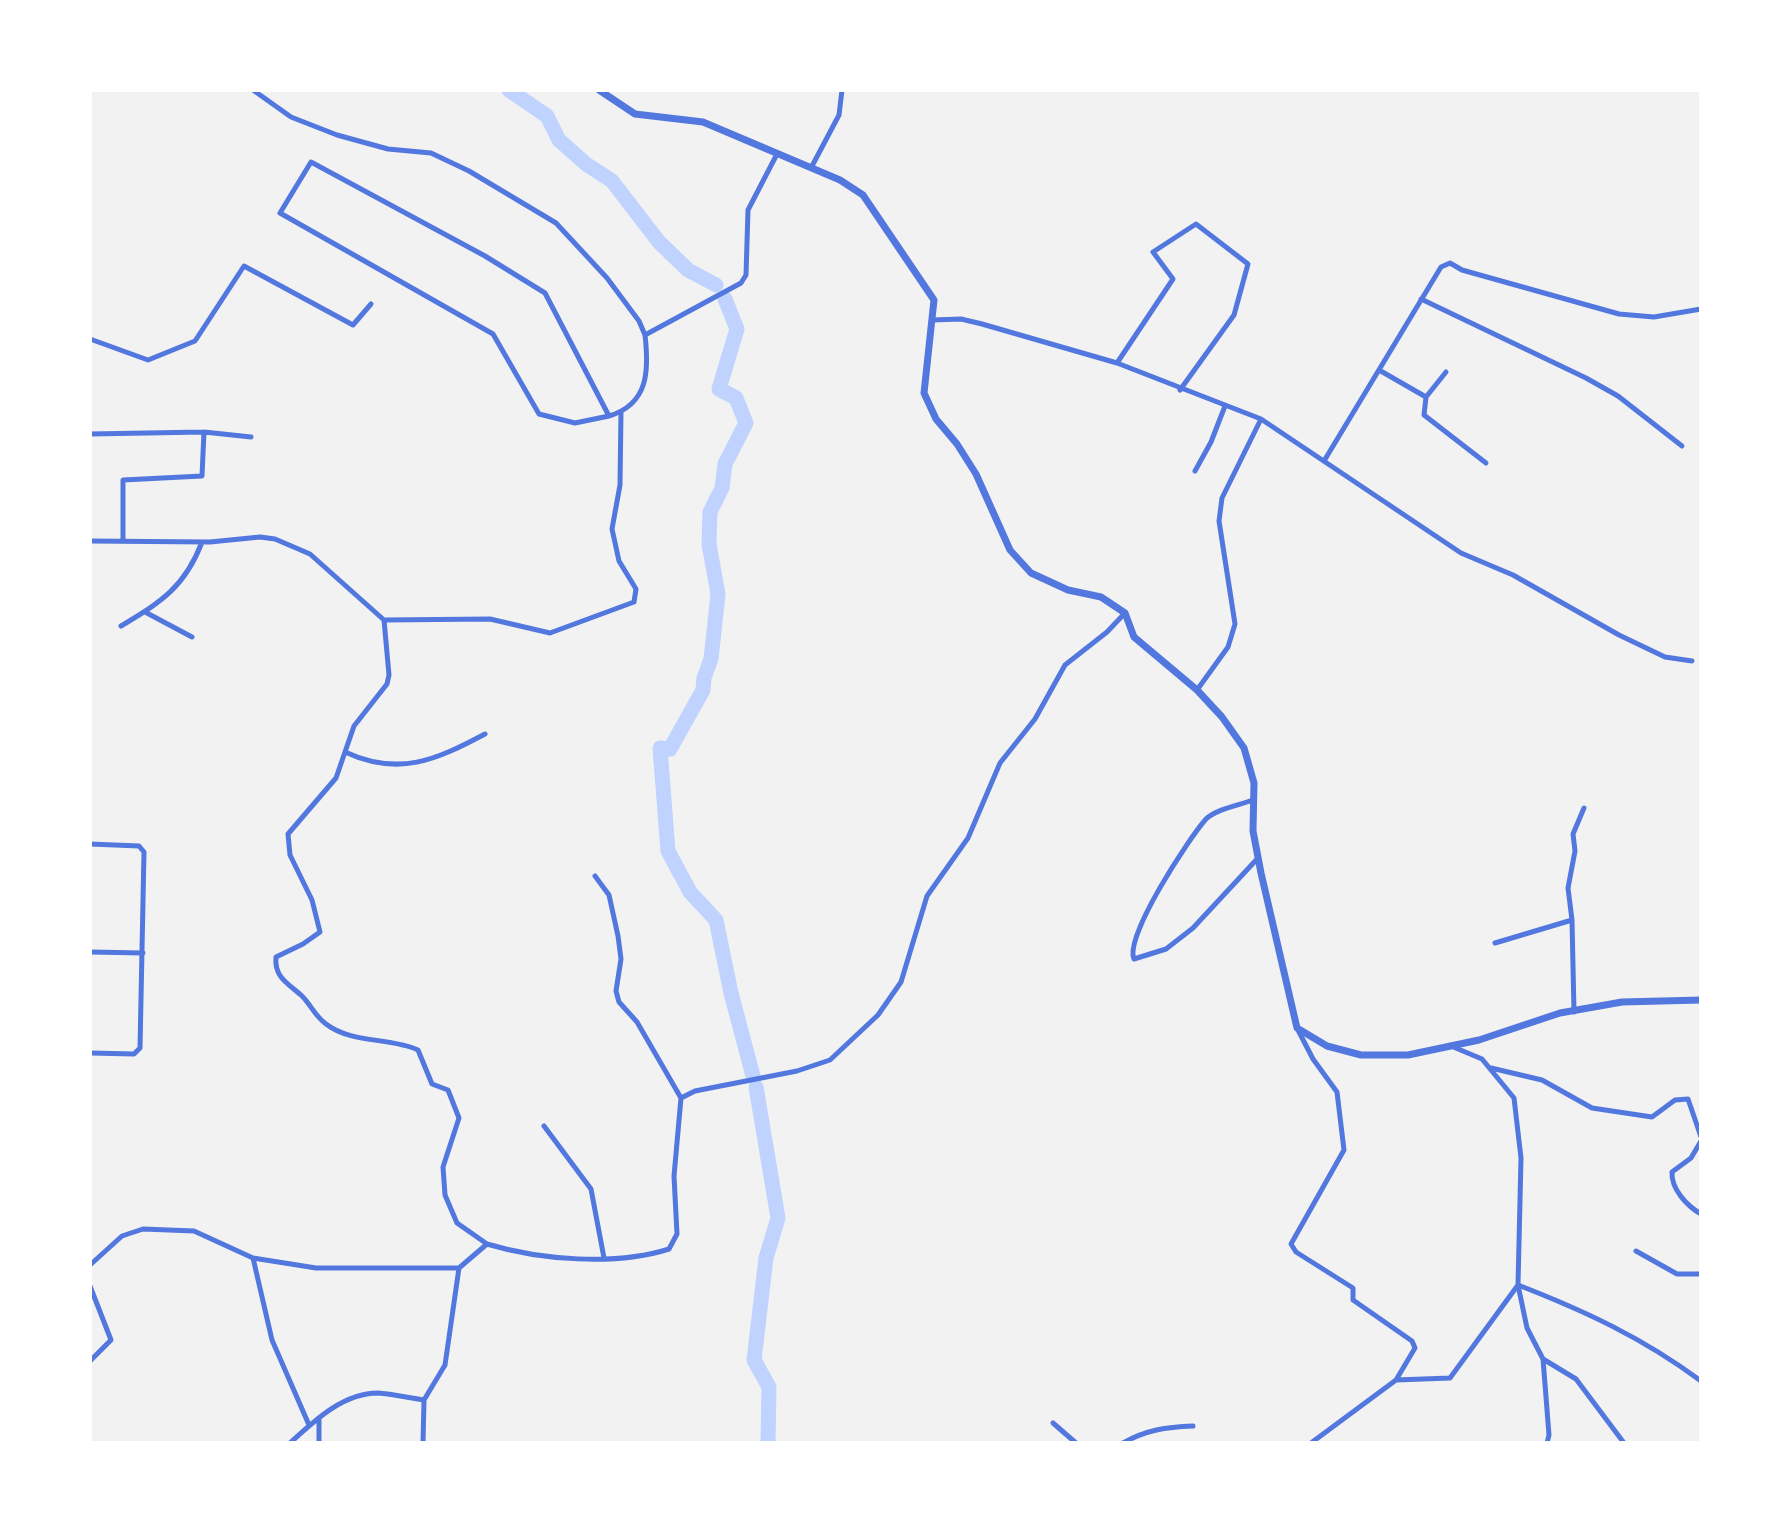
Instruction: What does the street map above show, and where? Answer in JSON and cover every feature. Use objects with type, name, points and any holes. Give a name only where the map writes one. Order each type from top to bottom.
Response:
[{"type":"street","points":[[253,90],[291,117],[337,135],[388,149],[431,153],[469,171],[556,223],[607,278],[639,321],[645,335],[648,367],[642,394],[621,412],[609,416],[575,423],[539,414],[493,334],[280,213],[311,162],[485,256],[545,293],[609,416]]},
{"type":"street","points":[[598,90],[635,114],[703,122],[840,180],[863,195],[934,300],[924,393],[936,419],[957,444],[976,474],[1010,550],[1031,573],[1068,590],[1101,597],[1125,613],[1134,637],[1197,690],[1222,717],[1244,748],[1254,783],[1253,831],[1258,858],[1297,1028],[1313,1059],[1337,1092],[1344,1150],[1291,1244],[1296,1252],[1353,1288],[1353,1300],[1367,1312],[1412,1341],[1415,1348],[1396,1380],[1311,1443]]},
{"type":"street","points":[[811,168],[839,115],[842,90]]},
{"type":"street","points":[[645,335],[741,283],[746,275],[748,210],[777,154]]},
{"type":"street","points":[[1117,363],[1173,279],[1153,252],[1196,224],[1248,264],[1234,315],[1180,390]]},
{"type":"street","points":[[1324,461],[1441,267],[1450,263],[1462,270],[1619,314],[1654,317],[1701,309]]},
{"type":"street","points":[[90,339],[148,360],[195,340],[244,267],[353,325],[371,304]]},
{"type":"street","points":[[1422,299],[1586,378],[1618,396],[1682,446]]},
{"type":"street","points":[[932,320],[961,320],[982,324],[1117,363],[1180,390],[1261,419],[1461,554],[1513,575],[1619,635],[1665,657],[1692,661]]},
{"type":"street","points":[[1379,370],[1426,397]]},
{"type":"street","points":[[1446,372],[1426,397],[1424,415],[1486,463]]},
{"type":"street","points":[[1195,471],[1211,442],[1226,406]]},
{"type":"street","points":[[90,541],[202,542],[260,537],[275,539],[310,554],[384,620],[490,619],[550,633],[634,602],[636,589],[619,561],[612,529],[620,485],[621,412]]},
{"type":"street","points":[[1197,690],[1228,647],[1235,624],[1219,521],[1222,498],[1261,419]]},
{"type":"street","points":[[90,434],[204,432],[251,437]]},
{"type":"street","points":[[123,541],[123,480],[202,476],[204,432]]},
{"type":"street","points":[[121,626],[160,603],[178,586],[195,560],[202,542]]},
{"type":"street","points":[[145,612],[192,637]]},
{"type":"street","points":[[681,1098],[695,1091],[778,1076],[830,1060],[878,1015],[901,982],[927,896],[968,838],[1000,763],[1035,719],[1065,665],[1107,632],[1125,613]]},
{"type":"street","points":[[384,620],[389,675],[387,684],[354,726],[336,778],[288,834],[290,855],[312,900],[320,932],[303,944],[276,957],[275,966],[287,987],[302,997],[311,1011],[327,1025],[349,1034],[377,1041],[400,1042],[418,1050],[432,1084],[448,1090],[459,1118],[443,1167],[445,1195],[458,1223],[487,1245],[522,1254],[604,1258],[648,1256],[669,1249],[677,1234],[674,1176],[681,1098],[637,1022],[619,1002],[616,991],[621,959],[618,936],[609,895],[595,876]]},
{"type":"street","points":[[345,752],[365,761],[382,765],[417,764],[444,755],[485,734]]},
{"type":"street","points":[[1253,800],[1208,817],[1196,833],[1163,881],[1138,928],[1132,954],[1134,959],[1166,949],[1194,928],[1258,858]]},
{"type":"street","points":[[1574,1012],[1572,920],[1568,888],[1575,851],[1573,834],[1584,808]]},
{"type":"street","points":[[90,844],[139,846],[144,852],[140,1048],[134,1054],[90,1053]]},
{"type":"street","points":[[1494,943],[1572,920]]},
{"type":"street","points":[[90,952],[143,953]]},
{"type":"street","points":[[1297,1028],[1327,1046],[1361,1055],[1408,1055],[1479,1040],[1560,1013],[1622,1002],[1701,1000]]},
{"type":"street","points":[[1451,1046],[1482,1059],[1514,1098],[1521,1158],[1518,1285],[1527,1328],[1543,1359],[1549,1435],[1547,1443]]},
{"type":"street","points":[[1489,1067],[1542,1080],[1592,1108],[1652,1117],[1675,1100],[1688,1099],[1701,1139],[1691,1158],[1672,1172],[1671,1181],[1689,1208],[1701,1214]]},
{"type":"street","points":[[544,1126],[591,1189],[604,1258]]},
{"type":"street","points":[[90,1265],[122,1236],[142,1229],[194,1231],[253,1258],[316,1268],[459,1268],[487,1245]]},
{"type":"street","points":[[1636,1251],[1677,1274],[1701,1274]]},
{"type":"street","points":[[253,1258],[272,1340],[309,1425]]},
{"type":"street","points":[[423,1443],[424,1400],[445,1365],[459,1268]]},
{"type":"street","points":[[1396,1380],[1450,1378],[1518,1285]]},
{"type":"street","points":[[1518,1285],[1573,1306],[1660,1351],[1701,1381]]},
{"type":"street","points":[[90,1286],[111,1340],[90,1361]]},
{"type":"street","points":[[1543,1359],[1576,1379],[1624,1443]]},
{"type":"street","points":[[290,1443],[309,1425],[358,1395],[378,1393],[424,1400]]},
{"type":"street","points":[[319,1418],[319,1443]]},
{"type":"street","points":[[1053,1423],[1076,1443]]},
{"type":"street","points":[[1123,1443],[1138,1434],[1165,1426],[1193,1426]]},
{"type":"waterway","points":[[509,90],[547,116],[559,140],[586,164],[612,181],[659,242],[688,270],[716,285]]},
{"type":"waterway","points":[[725,299],[737,329],[719,389],[736,398],[746,423],[725,464],[722,488],[710,512],[709,544],[718,594],[711,659],[704,678],[703,690],[670,749],[660,748],[668,851],[690,892],[716,920],[731,993],[753,1076]]},
{"type":"waterway","points":[[756,1087],[778,1218],[766,1258],[754,1360],[769,1387],[768,1443]]}]
